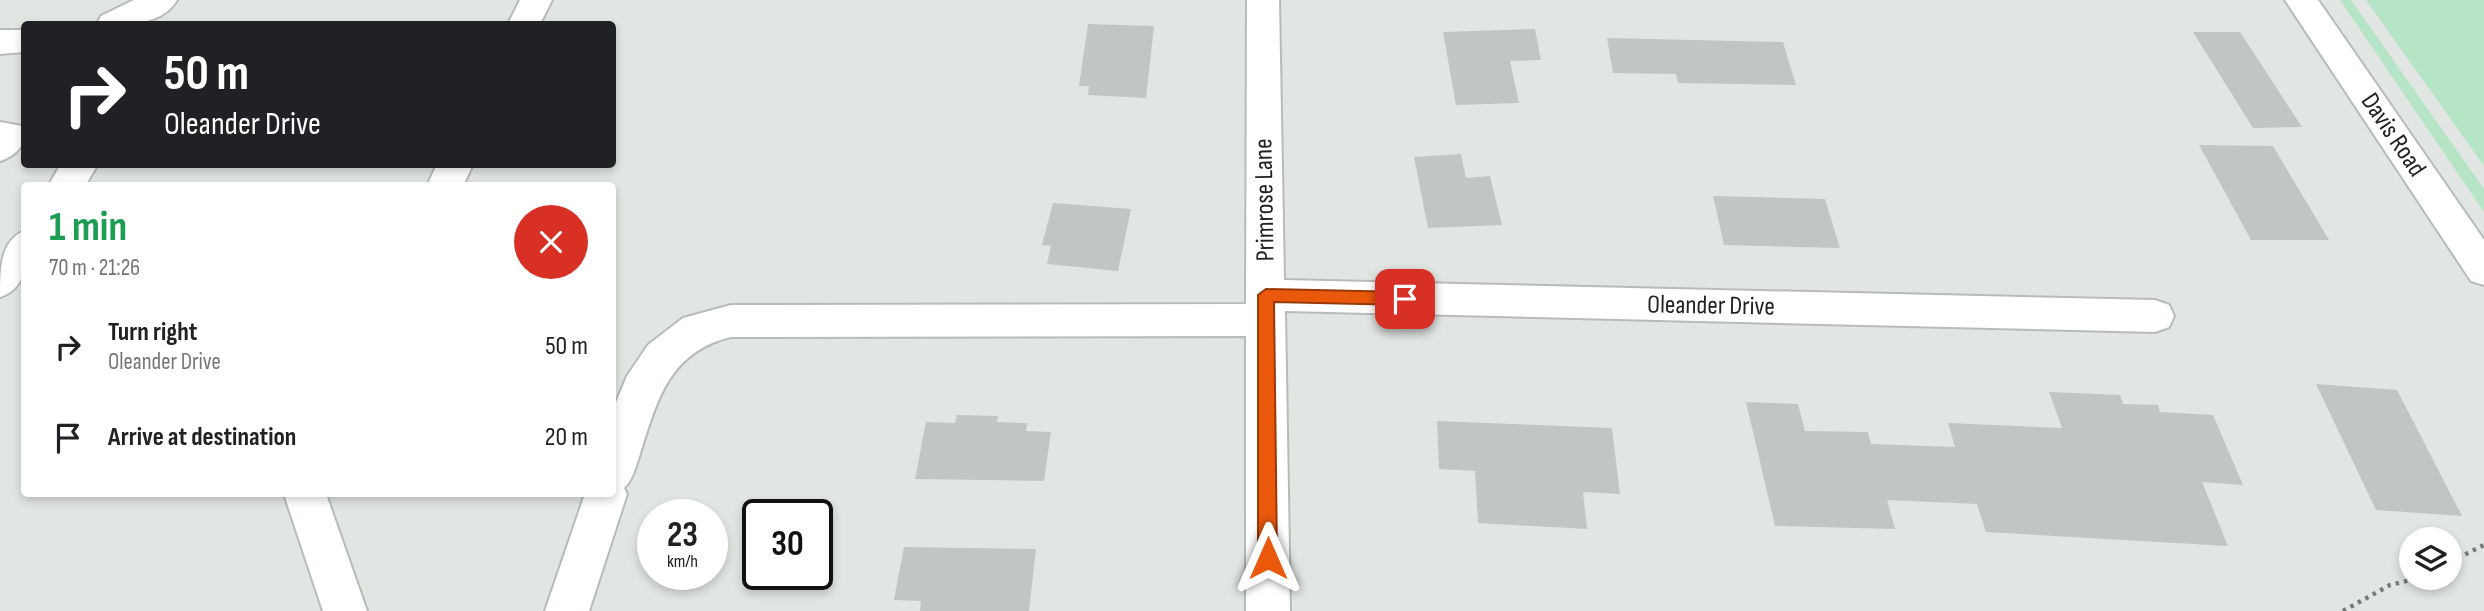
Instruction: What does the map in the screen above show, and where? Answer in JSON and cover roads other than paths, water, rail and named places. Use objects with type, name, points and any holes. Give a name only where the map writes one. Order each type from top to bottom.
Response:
[{"type":"street","points":[[119,21],[161,0]]},
{"type":"street","points":[[526,21],[536,0]]},
{"type":"street","name":"Primrose Lane","points":[[1263,0],[1268,611]]},
{"type":"street","name":"Davis Road","points":[[2301,0],[2484,270]]},
{"type":"street","points":[[0,42],[21,41]]},
{"type":"street","points":[[0,135],[10,135],[0,148]]},
{"type":"street","points":[[0,282],[21,250]]},
{"type":"street","name":"Oleander Drive","points":[[616,462],[641,388],[662,357],[697,329],[731,321],[1266,308],[2155,316]]},
{"type":"street","points":[[306,497],[345,611]]},
{"type":"street","points":[[567,611],[605,497]]}]
